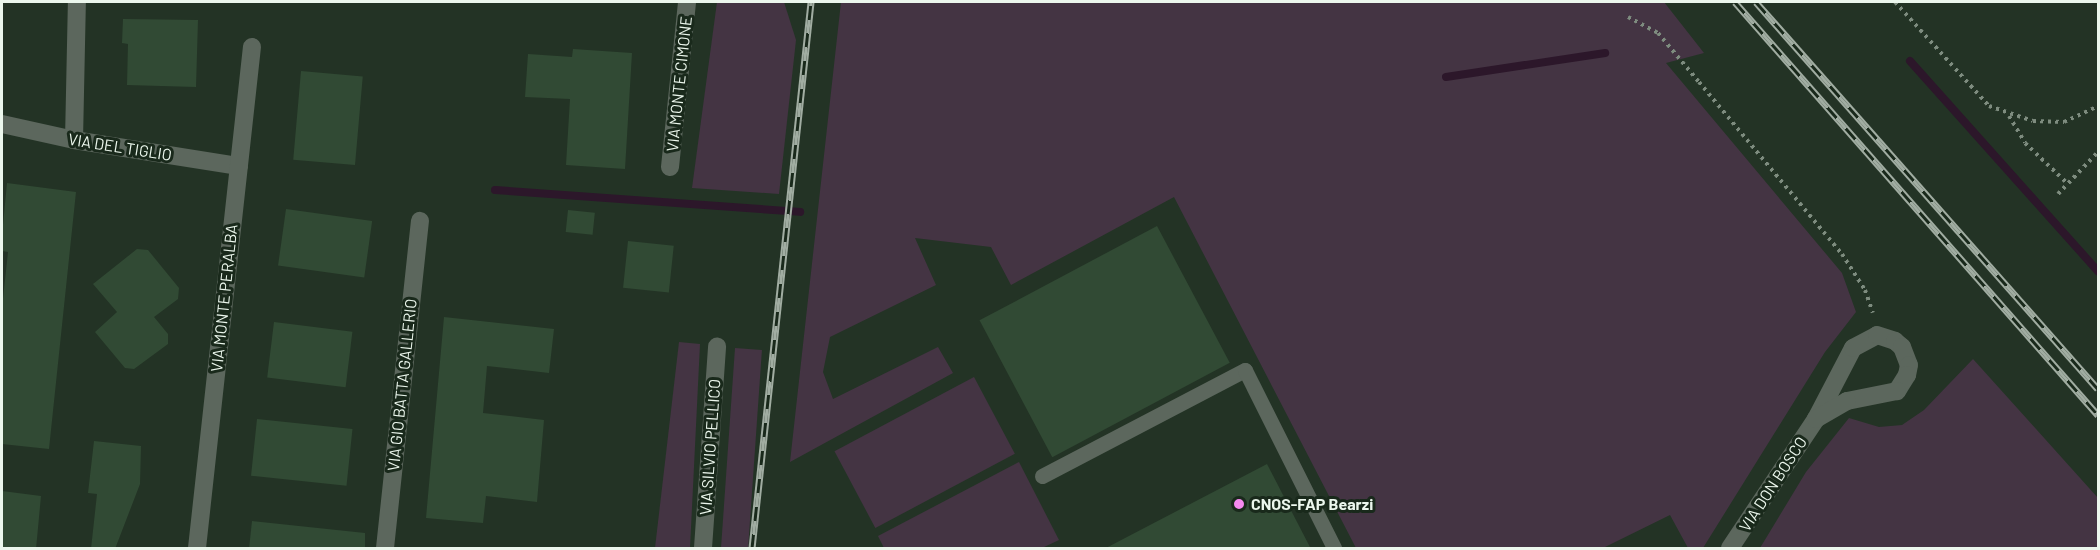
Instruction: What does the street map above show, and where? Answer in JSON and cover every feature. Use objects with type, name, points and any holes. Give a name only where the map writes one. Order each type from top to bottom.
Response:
[{"type":"street","points":[[74,140],[77,2]]},
{"type":"street","name":"VIA MONTE CIMONE","points":[[670,167],[687,2]]},
{"type":"street","name":"VIA MONTE PERALBA","points":[[197,549],[252,47]]},
{"type":"street","name":"VIA DEL TIGLIO","points":[[2,124],[74,140],[239,166]]},
{"type":"street","name":"VIA GIO BATTA GALLERIO","points":[[385,549],[420,221]]},
{"type":"street","name":"VIA DON BOSCO","points":[[1730,549],[1816,419],[1857,344],[1877,335],[1895,340],[1902,347],[1909,365],[1907,375],[1897,391],[1847,401],[1816,419]]},
{"type":"street","name":"VIA SILVIO PELLICO","points":[[703,549],[717,346]]},
{"type":"lane","points":[[1042,476],[1245,370],[1334,549]]},
{"type":"path","points":[[1896,2],[1989,106],[2008,115],[2033,121],[2064,122],[2098,106]]},
{"type":"path","points":[[1628,17],[1658,33],[1842,254],[1865,290]]},
{"type":"path","points":[[2008,115],[2025,143],[2068,184]]},
{"type":"path","points":[[2058,194],[2098,152]]},
{"type":"shaded area","points":[[717,2],[784,2],[796,40],[779,194],[692,188]]},
{"type":"shaded area","points":[[841,2],[1664,2],[1704,53],[1666,63],[1842,273],[1856,312],[1825,352],[1703,548],[1688,548],[1670,515],[1603,548],[1356,548],[1174,197],[1011,285],[991,247],[915,238],[936,285],[830,337],[823,372],[833,399],[938,347],[953,373],[790,462]]},
{"type":"shaded area","points":[[679,342],[700,344],[690,548],[655,548]]},
{"type":"shaded area","points":[[735,348],[762,350],[748,548],[721,548]]},
{"type":"shaded area","points":[[1973,359],[2098,498],[2098,548],[1760,548],[1806,472],[1849,418],[1879,427],[1902,425],[1924,410]]},
{"type":"shaded area","points":[[974,377],[1015,454],[875,528],[834,451]]},
{"type":"shaded area","points":[[1019,462],[1059,540],[1042,548],[884,548],[878,536]]},
{"type":"building","points":[[123,19],[198,20],[196,87],[127,85],[128,44],[122,43]]},
{"type":"building","points":[[573,49],[632,53],[625,169],[566,165],[570,99],[525,97],[528,54],[572,57]]},
{"type":"building","points":[[301,71],[363,76],[355,165],[293,160]]},
{"type":"building","points":[[7,183],[76,192],[49,449],[2,444],[2,308],[8,252],[2,251],[2,235]]},
{"type":"building","points":[[286,209],[372,221],[364,278],[278,265]]},
{"type":"building","points":[[568,210],[595,213],[593,235],[566,232]]},
{"type":"building","points":[[1157,226],[1230,363],[1052,457],[980,320]]},
{"type":"building","points":[[628,241],[674,246],[669,293],[623,288]]},
{"type":"building","points":[[137,249],[148,250],[179,288],[178,299],[154,317],[168,334],[168,344],[134,369],[125,368],[95,332],[117,312],[93,284]]},
{"type":"building","points":[[444,317],[554,329],[549,373],[487,366],[483,413],[544,420],[537,502],[486,496],[483,523],[426,518]]},
{"type":"building","points":[[274,322],[352,332],[346,387],[267,378]]},
{"type":"building","points":[[257,419],[352,429],[347,486],[251,476]]},
{"type":"building","points":[[94,441],[141,446],[140,484],[115,549],[91,549],[97,494],[88,493]]},
{"type":"building","name":"CNOS-FAP Bearzi","points":[[1267,464],[1311,549],[1104,549]]},
{"type":"building","points":[[2,491],[41,496],[36,549],[2,549]]},
{"type":"building","points":[[252,521],[365,533],[365,549],[249,549]]},
{"type":"waterway","points":[[1446,77],[1605,53]]},
{"type":"waterway","points":[[1910,61],[2098,271]]},
{"type":"waterway","points":[[495,190],[800,212]]},
{"type":"railway","points":[[752,548],[811,2]]},
{"type":"railway","points":[[1735,2],[2098,415]]},
{"type":"railway","points":[[1756,2],[2098,389]]},
{"type":"place","name":"CNOS-FAP Bearzi","points":[[1239,504]]}]
